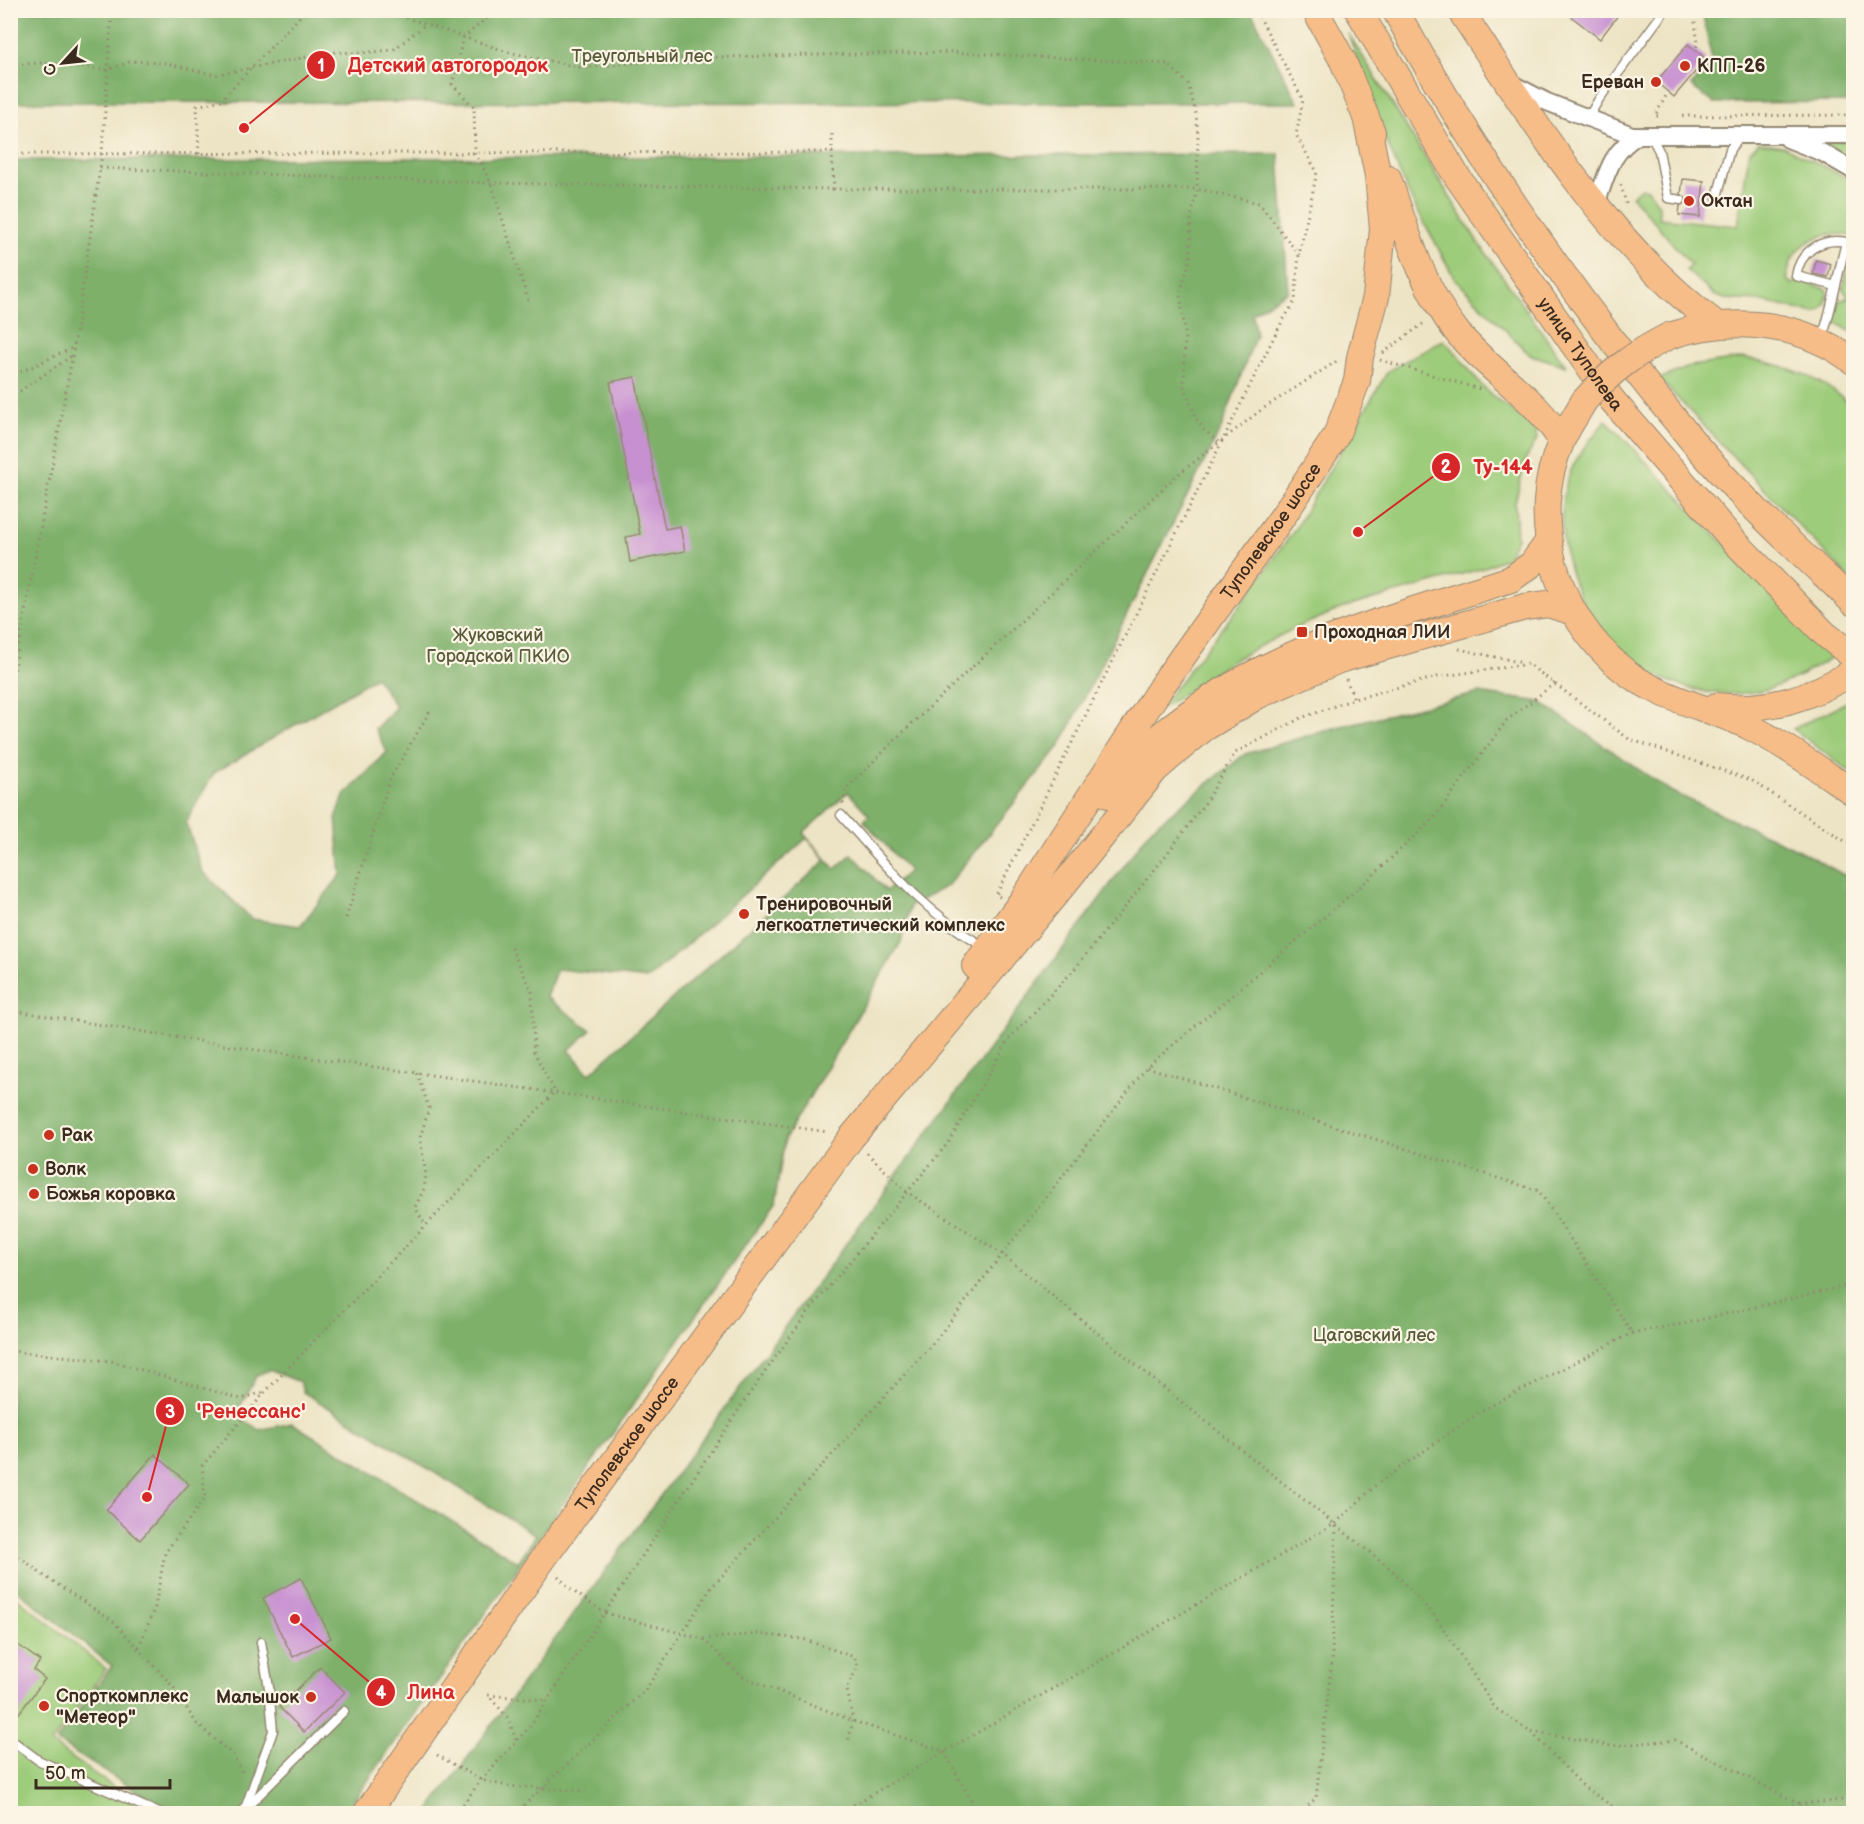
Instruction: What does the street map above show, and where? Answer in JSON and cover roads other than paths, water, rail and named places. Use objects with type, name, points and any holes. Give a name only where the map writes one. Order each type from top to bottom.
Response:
[{"type":"main road","points":[[1315,10],[1343,61],[1366,117],[1416,258],[1438,305],[1458,333],[1548,419],[1562,440]]},
{"type":"main road","name":"улица Туполева","points":[[1358,10],[1456,175],[1612,400],[1733,540],[1825,634],[1854,657]]},
{"type":"main road","name":"улица Туполева","points":[[1395,10],[1474,143],[1547,251],[1684,431],[1757,510],[1854,603]]},
{"type":"main road","points":[[1460,10],[1506,81],[1596,205],[1678,293],[1716,324]]},
{"type":"main road","name":"Туполевское шоссе","points":[[1021,903],[1161,687],[1336,436],[1357,381],[1360,357],[1376,297],[1383,229],[1378,176],[1366,117]]},
{"type":"main road","points":[[1854,362],[1821,342],[1779,328],[1752,324],[1716,324],[1669,336],[1637,352],[1608,374],[1584,401],[1562,440],[1551,473],[1546,508],[1548,542],[1558,578],[1571,611],[1594,643],[1623,670],[1658,691],[1750,727],[1794,752],[1854,793]]},
{"type":"main road","name":"Туполевское шоссе","points":[[898,1081],[987,949],[1021,903],[1142,753],[1200,706],[1266,666],[1332,638],[1511,579],[1532,564],[1548,542]]},
{"type":"main road","name":"Туполевское шоссе","points":[[366,1814],[543,1559],[851,1138],[1057,892],[1156,769],[1203,729],[1257,696],[1339,660],[1525,607],[1548,604],[1571,611]]},
{"type":"main road","points":[[1695,704],[1740,709],[1786,703],[1828,687],[1854,671]]},
{"type":"street","points":[[1506,81],[1566,109],[1632,135],[1854,135]]},
{"type":"street","points":[[1767,134],[1806,146],[1854,171]]},
{"type":"street","points":[[1596,205],[1614,156],[1622,146],[1645,135]]},
{"type":"lane","points":[[1588,118],[1665,10]]},
{"type":"lane","points":[[1645,135],[1659,151],[1668,198],[1681,200]]},
{"type":"lane","points":[[1717,197],[1730,150],[1741,135]]},
{"type":"lane","points":[[1821,342],[1836,286],[1846,242],[1835,240],[1814,246],[1798,265],[1796,276],[1836,286]]},
{"type":"lane","points":[[841,815],[913,896],[951,928],[987,949]]},
{"type":"lane","points":[[244,1811],[273,1731],[261,1642]]},
{"type":"lane","points":[[244,1811],[344,1711]]},
{"type":"lane","points":[[10,1739],[38,1760],[161,1814]]},
{"type":"place","name":"КПП-26","points":[[1685,66]]},
{"type":"place","name":"Ереван","points":[[1656,82]]},
{"type":"place","name":"Детский автогородок","points":[[244,128]]},
{"type":"place","name":"Октан","points":[[1689,201]]},
{"type":"place","name":"Ty-144","points":[[1358,532]]},
{"type":"place","name":"Проходная ЛИИ","points":[[1302,632]]},
{"type":"place","name":"Тренировочный легкоатлетический комплекс","points":[[744,914]]},
{"type":"place","name":"Рак","points":[[49,1135]]},
{"type":"place","name":"Волк","points":[[33,1169]]},
{"type":"place","name":"Божья коровка","points":[[34,1194]]},
{"type":"place","name":"'Ренессанс'","points":[[147,1497]]},
{"type":"place","name":"Лина","points":[[295,1619]]},
{"type":"place","name":"Малышок","points":[[311,1697]]},
{"type":"place","name":"Спорткомплекс \"Метеор\"","points":[[44,1706]]},
{"type":"park label","name":"Треугольный лес","points":[[642,56]]},
{"type":"park label","name":"Жуковский Городской ПКИО","points":[[498,645]]},
{"type":"park label","name":"Цаговский лес","points":[[1374,1335]]}]
